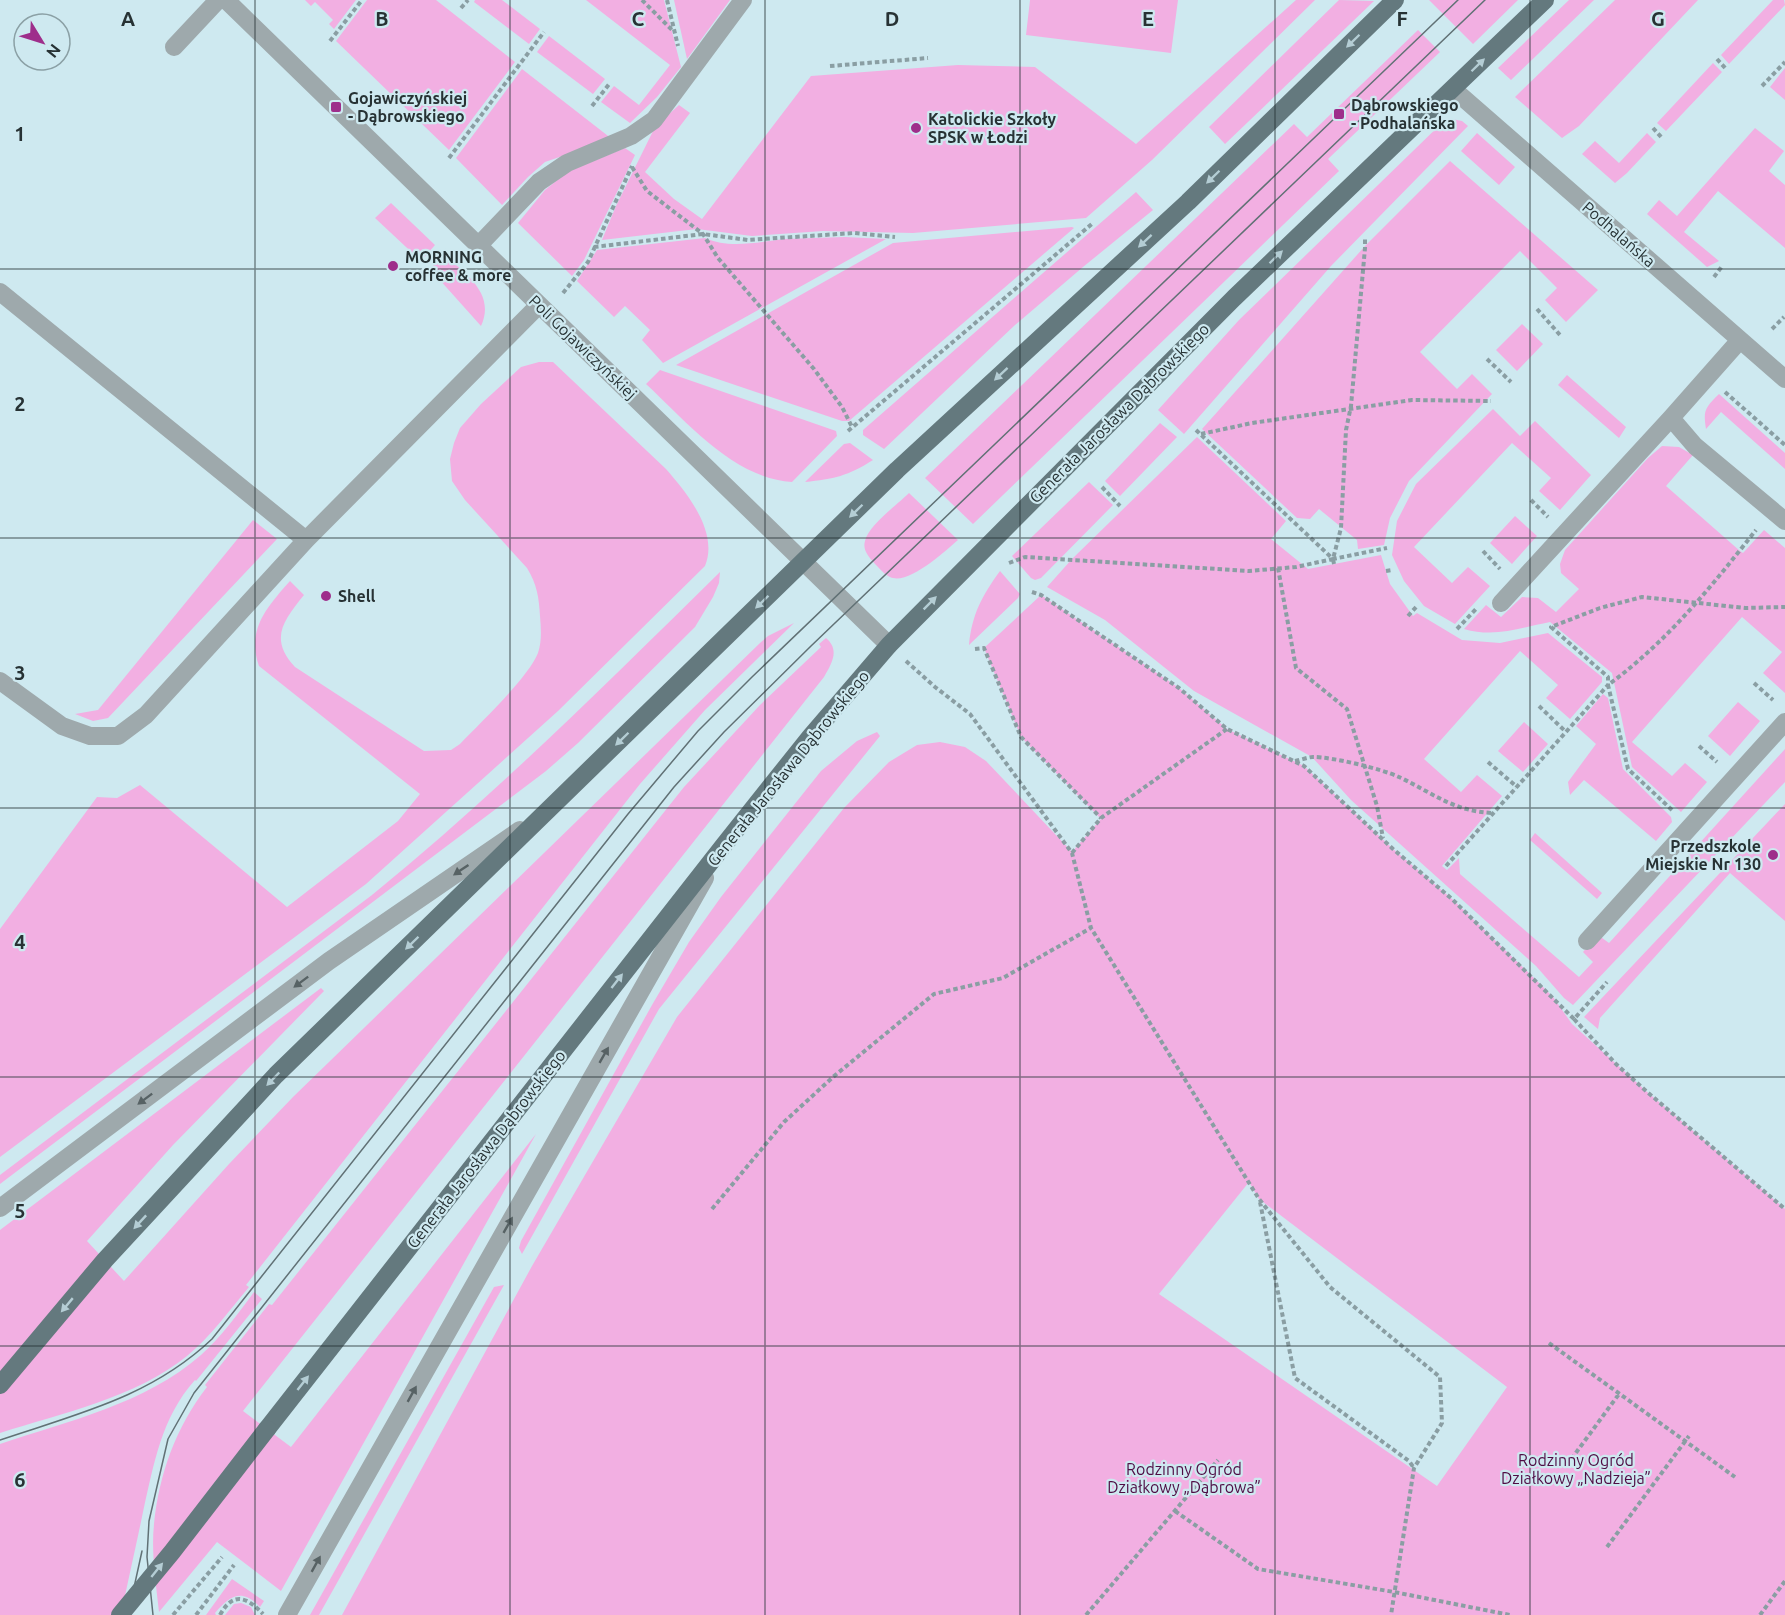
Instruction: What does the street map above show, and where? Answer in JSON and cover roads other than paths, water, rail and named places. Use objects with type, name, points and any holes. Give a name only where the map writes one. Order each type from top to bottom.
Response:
[{"type":"main road","name":"Generała Jarosława Dąbrowskiego","points":[[120,1615],[172,1552],[724,845],[810,737],[889,645],[1234,298],[1545,0]]},
{"type":"main road","points":[[0,1385],[105,1260],[276,1075],[897,470],[1188,202],[1389,2]]},
{"type":"street","points":[[174,47],[218,0]]},
{"type":"street","name":"Poli Gojawiczyńskiej","points":[[226,0],[889,645]]},
{"type":"street","points":[[478,246],[539,182],[567,163],[631,136],[654,120],[743,0]]},
{"type":"street","name":"Podhalańska","points":[[1453,90],[1785,379]]},
{"type":"street","points":[[0,292],[306,540]]},
{"type":"street","points":[[0,681],[62,726],[90,736],[118,736],[146,715],[306,540],[539,305]]},
{"type":"street","points":[[1501,603],[1740,340]]},
{"type":"street","points":[[1671,418],[1695,446],[1785,522]]},
{"type":"street","points":[[1587,941],[1782,714]]},
{"type":"street","points":[[0,1209],[329,961],[544,814]]},
{"type":"street","points":[[287,1615],[724,845]]},
{"type":"tram line","points":[[0,1440],[85,1412],[138,1390],[189,1359],[212,1339],[628,814],[698,731],[1458,0]]},
{"type":"tram line","points":[[153,1615],[147,1557],[149,1521],[168,1439],[194,1393],[674,787],[724,732],[811,646],[1485,0]]},
{"type":"tram line","points":[[128,1615],[142,1551]]},
{"type":"place","name":"Gojawiczyńskiej - Dąbrowskiego","points":[[336,107]]},
{"type":"place","name":"Dąbrowskiego - Podhalańska","points":[[1339,114]]},
{"type":"place","name":"Katolickie Szkoły SPSK w Łodzi","points":[[916,128]]},
{"type":"place","name":"MORNING coffee & more","points":[[393,266]]},
{"type":"place","name":"Shell","points":[[326,596]]},
{"type":"place","name":"Przedszkole Miejskie Nr 130","points":[[1773,855]]},
{"type":"park label","name":"Rodzinny Ogród Działkowy „Nadzieja”","points":[[1576,1469]]},
{"type":"park label","name":"Rodzinny Ogród Działkowy „Dąbrowa”","points":[[1184,1478]]}]
